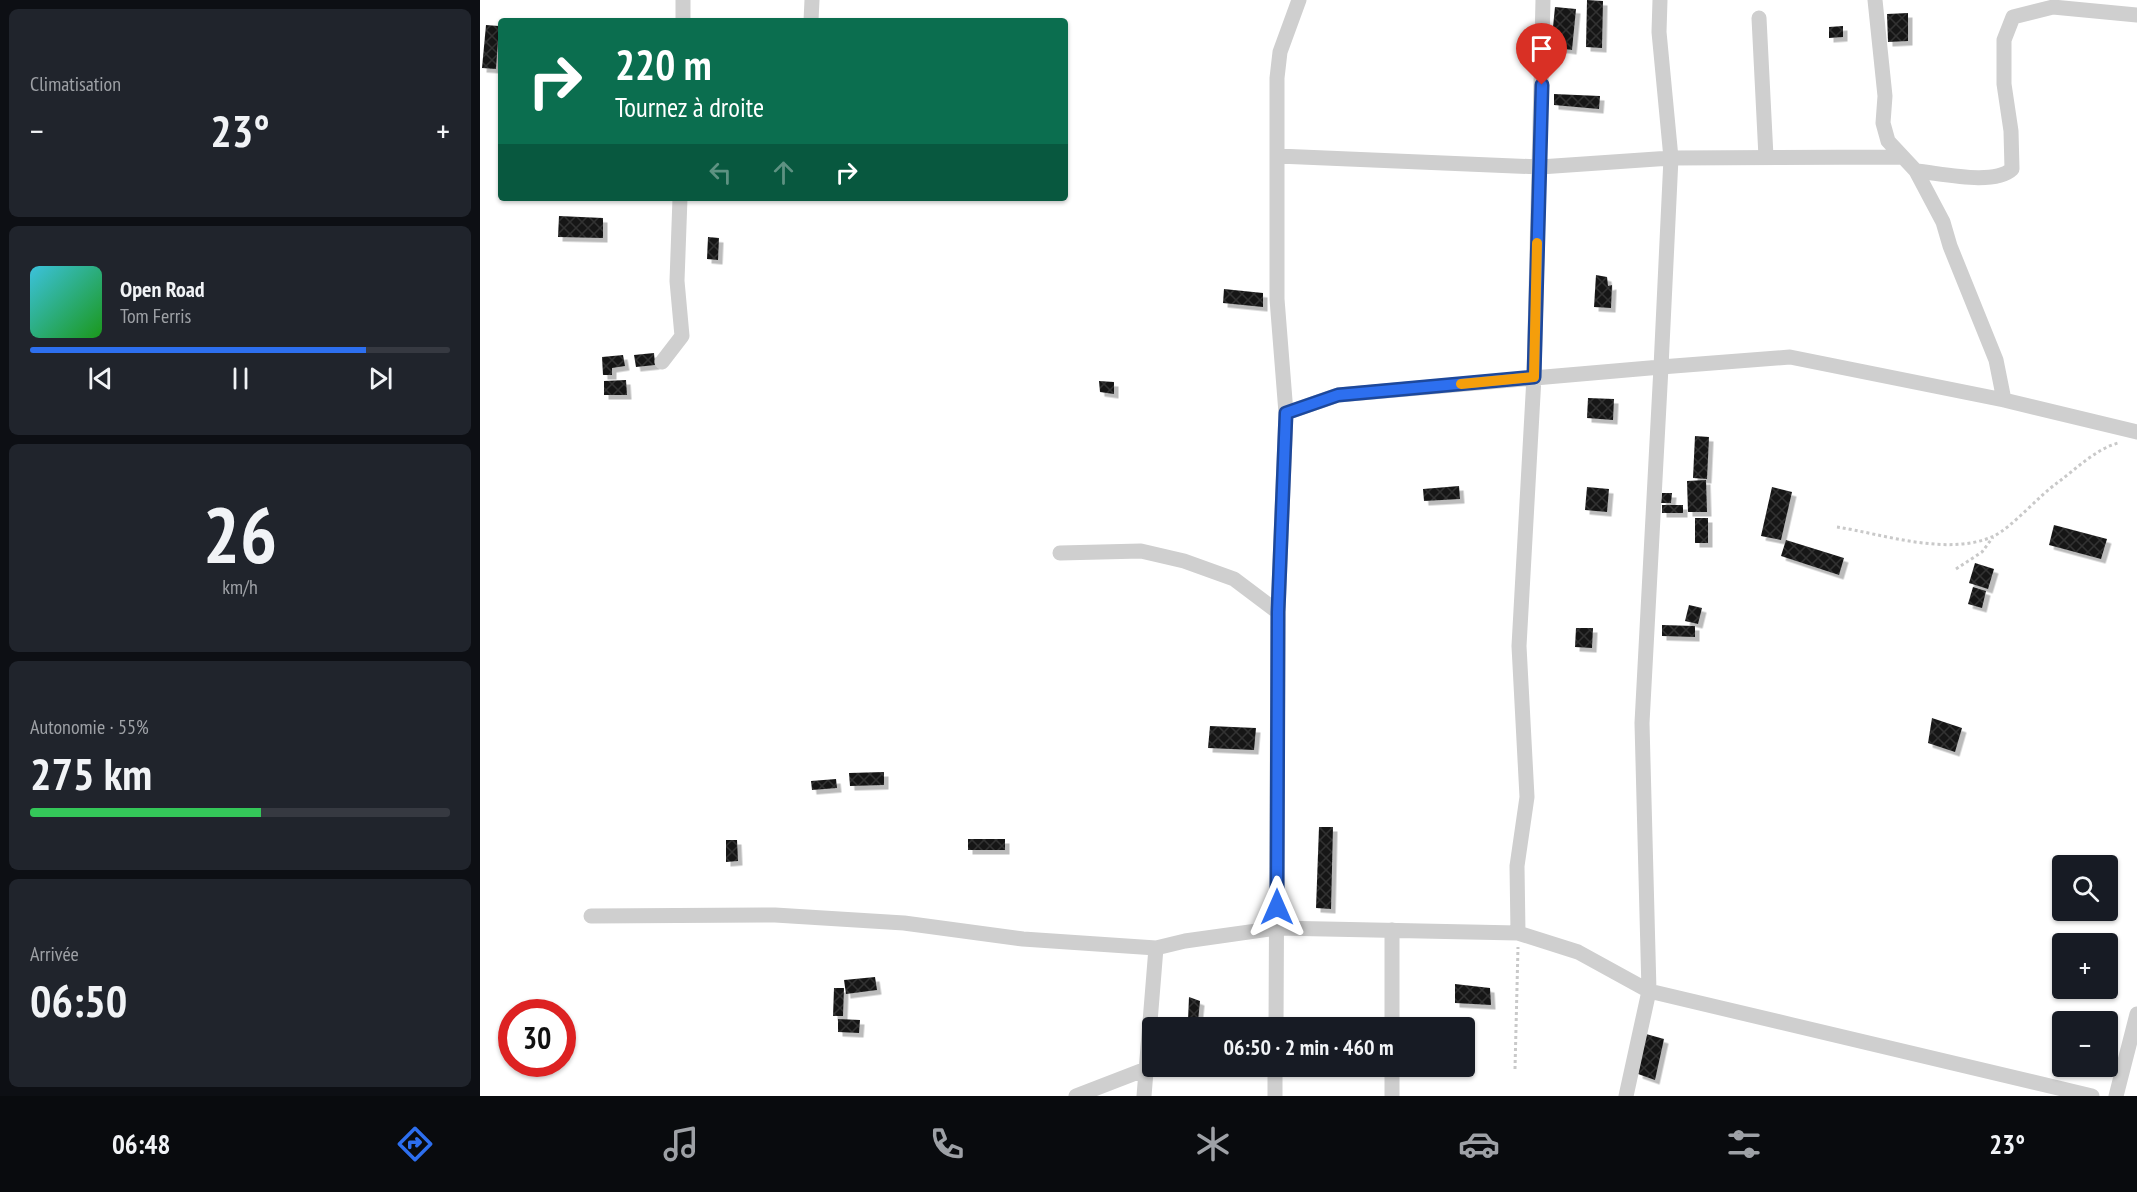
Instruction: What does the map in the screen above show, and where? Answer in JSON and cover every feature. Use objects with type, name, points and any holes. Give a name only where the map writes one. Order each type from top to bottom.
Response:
[{"type":"street","points":[[683,0],[683,18]]},
{"type":"street","points":[[811,18],[812,0]]},
{"type":"street","points":[[1276,1017],[1278,612],[1286,413],[1277,299],[1277,78],[1280,52],[1299,0]]},
{"type":"street","points":[[1518,933],[1517,866],[1527,797],[1519,646],[1534,377],[1543,0]]},
{"type":"street","points":[[1626,1096],[1649,991],[1642,723],[1671,158],[1659,32],[1660,0]]},
{"type":"street","points":[[1875,0],[1885,96],[1883,123],[1888,141],[1900,157],[1916,171],[1943,222],[1950,246],[1996,360],[2004,400]]},
{"type":"street","points":[[2130,0],[2137,10]]},
{"type":"street","points":[[1916,171],[1994,178],[2007,174],[2012,169],[2011,131],[2004,73],[2004,40],[2013,17],[2053,8],[2137,15]]},
{"type":"street","points":[[1759,18],[1766,157]]},
{"type":"street","points":[[1278,156],[1539,167],[1671,158],[1900,157]]},
{"type":"street","points":[[662,362],[682,336],[677,281],[680,201]]},
{"type":"street","points":[[1286,413],[1338,395],[1790,357],[2004,400],[2132,437]]},
{"type":"street","points":[[1060,553],[1141,551],[1184,561],[1234,579],[1278,612]]},
{"type":"street","points":[[591,916],[775,915],[904,923],[1023,939],[1156,948],[1185,940],[1277,928],[1518,933],[1578,952],[1649,991],[2092,1096]]},
{"type":"street","points":[[1392,930],[1392,1017]]},
{"type":"street","points":[[1150,1017],[1156,948]]},
{"type":"street","points":[[2116,1096],[2137,1014]]},
{"type":"street","points":[[1076,1096],[1142,1071]]},
{"type":"street","points":[[1144,1096],[1145,1077]]},
{"type":"street","points":[[1275,1077],[1275,1096]]},
{"type":"street","points":[[1392,1077],[1392,1096]]},
{"type":"path","points":[[1956,569],[1982,552],[1994,536],[2049,489],[2106,446],[2132,437]]},
{"type":"path","points":[[1837,527],[1902,541],[1952,545],[1994,536]]},
{"type":"path","points":[[1515,1069],[1518,933]]},
{"type":"building","points":[[1587,0],[1603,1],[1602,48],[1586,47]]},
{"type":"building","points":[[1555,7],[1576,9],[1572,50],[1551,47]]},
{"type":"building","points":[[1908,13],[1908,41],[1888,42],[1887,14]]},
{"type":"building","points":[[486,25],[498,26],[496,69],[482,68]]},
{"type":"building","points":[[1843,26],[1843,37],[1829,38],[1829,27]]},
{"type":"building","points":[[1554,94],[1600,96],[1599,109],[1554,105]]},
{"type":"building","points":[[559,216],[603,218],[603,238],[558,237]]},
{"type":"building","points":[[708,237],[719,238],[718,260],[707,259]]},
{"type":"building","points":[[1596,275],[1607,277],[1608,286],[1612,285],[1611,308],[1594,307]]},
{"type":"building","points":[[1224,289],[1263,293],[1263,307],[1223,303]]},
{"type":"building","points":[[654,353],[655,365],[636,367],[634,355]]},
{"type":"building","points":[[623,355],[625,366],[612,368],[612,375],[603,375],[602,357]]},
{"type":"building","points":[[626,380],[627,395],[604,395],[604,381]]},
{"type":"building","points":[[1099,381],[1114,382],[1114,394],[1100,392]]},
{"type":"building","points":[[1588,398],[1614,399],[1613,420],[1587,418]]},
{"type":"building","points":[[1695,436],[1709,437],[1707,479],[1693,478]]},
{"type":"building","points":[[1706,480],[1707,512],[1688,512],[1687,481]]},
{"type":"building","points":[[1459,486],[1460,499],[1424,501],[1423,489]]},
{"type":"building","points":[[1587,487],[1609,489],[1607,512],[1585,510]]},
{"type":"building","points":[[1772,487],[1792,492],[1781,540],[1761,536]]},
{"type":"building","points":[[1662,493],[1672,493],[1671,503],[1661,503]]},
{"type":"building","points":[[1662,505],[1683,505],[1683,513],[1662,513]]},
{"type":"building","points":[[1695,518],[1708,518],[1708,543],[1695,543]]},
{"type":"building","points":[[2054,525],[2107,539],[2101,559],[2049,545]]},
{"type":"building","points":[[1786,540],[1844,558],[1839,575],[1781,556]]},
{"type":"building","points":[[1975,563],[1994,569],[1988,589],[1969,583]]},
{"type":"building","points":[[1973,587],[1986,591],[1982,608],[1968,604]]},
{"type":"building","points":[[1689,605],[1702,608],[1698,624],[1685,621]]},
{"type":"building","points":[[1662,625],[1695,626],[1695,637],[1662,636]]},
{"type":"building","points":[[1576,628],[1593,628],[1592,648],[1575,647]]},
{"type":"building","points":[[1932,718],[1962,728],[1955,752],[1928,743]]},
{"type":"building","points":[[1210,726],[1256,728],[1254,750],[1208,748]]},
{"type":"building","points":[[884,772],[884,785],[850,786],[849,773]]},
{"type":"building","points":[[836,779],[837,788],[812,790],[811,781]]},
{"type":"building","points":[[1319,827],[1333,827],[1331,909],[1316,908]]},
{"type":"building","points":[[968,839],[1005,839],[1005,850],[968,850]]},
{"type":"building","points":[[726,840],[737,840],[738,861],[726,862]]},
{"type":"building","points":[[875,977],[877,990],[846,994],[844,980]]},
{"type":"building","points":[[1455,984],[1490,988],[1491,1005],[1455,1003]]},
{"type":"building","points":[[834,988],[844,988],[843,1016],[833,1016]]},
{"type":"building","points":[[1189,997],[1200,1001],[1198,1017],[1188,1017]]},
{"type":"building","points":[[838,1019],[860,1020],[859,1033],[838,1032]]},
{"type":"building","points":[[1646,1034],[1664,1039],[1655,1080],[1638,1074]]},
{"type":"slow traffic","points":[[1461,384],[1534,377],[1537,243]]},
{"type":"route","points":[[1277,907],[1278,612],[1286,413],[1338,395],[1534,377],[1542,85]]}]
